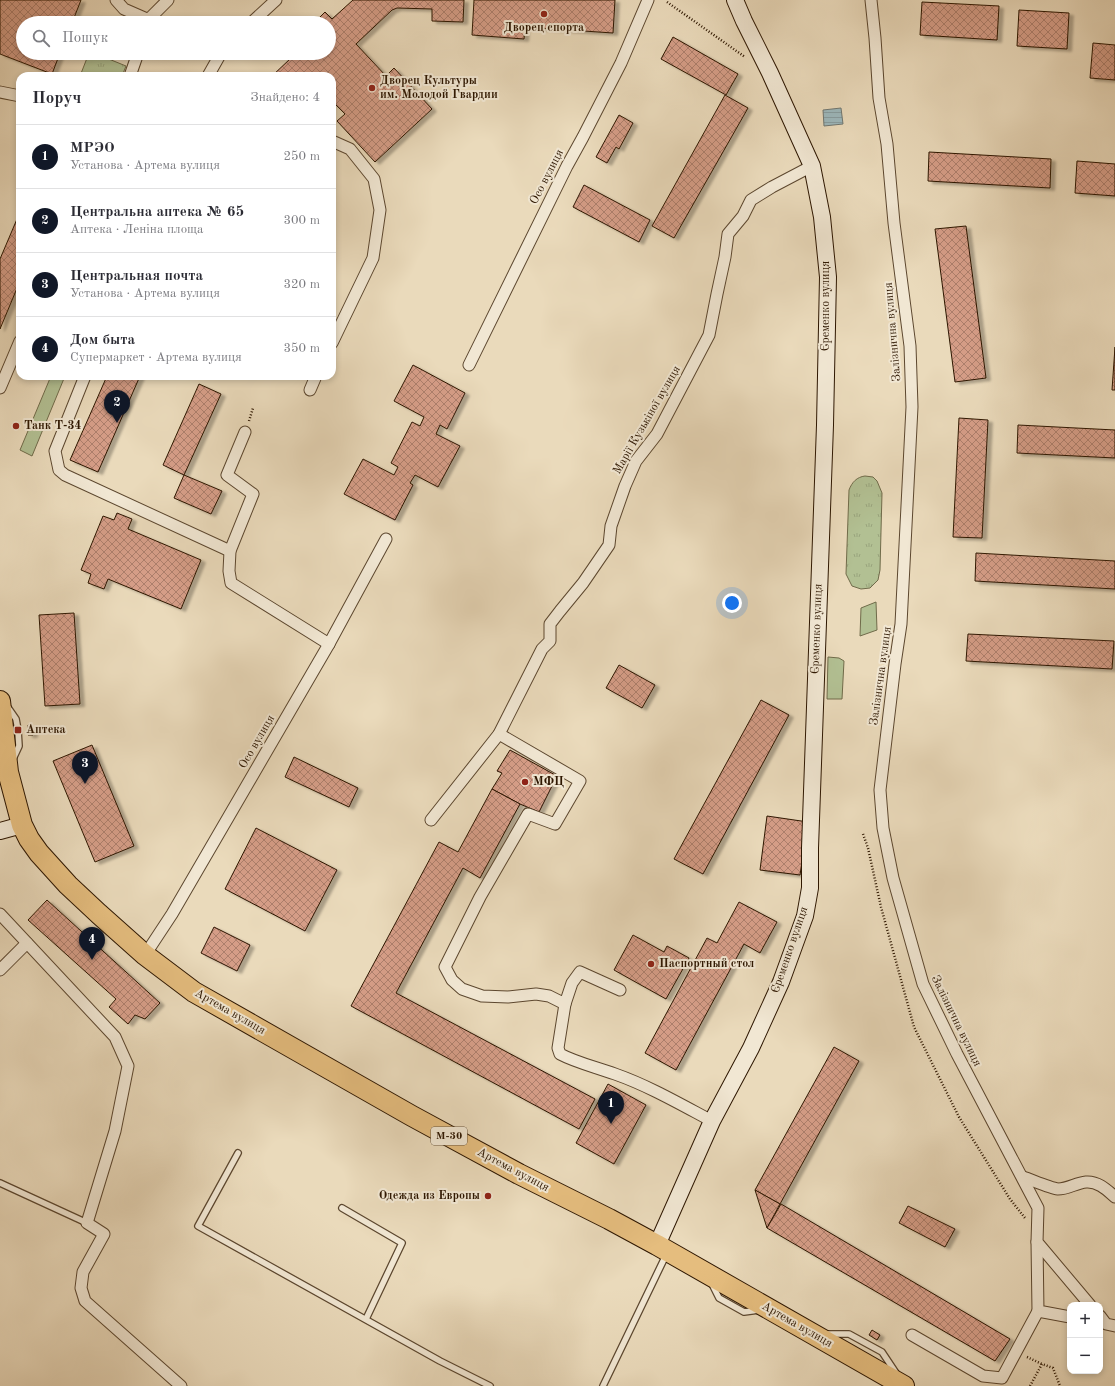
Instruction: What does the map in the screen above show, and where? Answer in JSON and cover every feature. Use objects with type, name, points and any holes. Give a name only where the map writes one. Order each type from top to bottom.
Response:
[{"type":"highway","name":"М-30","points":[[0,701],[8,772],[25,832]]},
{"type":"highway","name":"Артема вулиця","points":[[25,832],[39,853],[68,886],[145,955],[194,992],[519,1174],[609,1219],[662,1248],[904,1386]]},
{"type":"street","points":[[116,0],[124,9],[139,16]]},
{"type":"street","points":[[156,16],[168,0]]},
{"type":"street","points":[[259,16],[276,0]]},
{"type":"street","name":"Осо вулиця","points":[[469,365],[566,166],[621,64],[648,0]]},
{"type":"street","name":"Єременко вулиця","points":[[662,1248],[712,1121],[751,1048],[781,982],[804,916],[810,888],[828,277],[822,217],[812,166],[735,0]]},
{"type":"street","name":"Залізнична вулиця","points":[[871,0],[879,98],[887,144],[894,223],[910,346],[912,407],[901,624],[880,790],[883,828],[893,878],[923,984],[957,1054],[1038,1208],[1038,1311]]},
{"type":"street","points":[[131,72],[136,60]]},
{"type":"street","points":[[210,72],[217,60]]},
{"type":"street","points":[[0,92],[16,95]]},
{"type":"street","points":[[336,143],[350,148],[374,179],[380,210],[373,258],[336,335]]},
{"type":"street","name":"Марії Кузькіної вулиця","points":[[431,820],[499,734],[542,648],[550,640],[550,624],[583,583],[609,545],[611,526],[625,486],[636,461],[657,434],[709,335],[726,257],[728,234],[743,216],[751,200],[812,166]]},
{"type":"street","points":[[0,388],[16,350]]},
{"type":"street","points":[[84,380],[55,451],[59,470],[66,475],[230,551]]},
{"type":"street","points":[[310,390],[314,380]]},
{"type":"street","points":[[245,432],[227,475],[254,494],[230,551],[229,571],[231,583],[329,644]]},
{"type":"street","name":"Осо вулиця","points":[[145,955],[172,914],[329,644],[386,539]]},
{"type":"street","points":[[499,734],[580,781],[555,824],[528,814],[480,897],[445,967],[452,980],[462,989],[482,996],[508,997],[536,994],[549,996],[565,1004]]},
{"type":"street","points":[[0,831],[25,832]]},
{"type":"street","points":[[0,914],[115,1037],[128,1066],[115,1131],[87,1223],[104,1234],[83,1272],[81,1288],[85,1301],[182,1386]]},
{"type":"street","points":[[0,970],[27,943]]},
{"type":"street","points":[[620,990],[580,972],[572,983],[565,1004],[558,1048],[560,1054],[572,1060],[615,1073],[653,1090],[712,1121]]},
{"type":"street","points":[[1023,1177],[1058,1189],[1086,1182],[1096,1183],[1115,1197]]},
{"type":"street","points":[[1037,1238],[1088,1302]]},
{"type":"street","points":[[912,1335],[983,1376],[1002,1378],[1038,1311],[1067,1316]]},
{"type":"lane","points":[[0,695],[16,719],[19,746],[8,772]]},
{"type":"lane","points":[[238,1153],[198,1226],[440,1360],[490,1386]]},
{"type":"lane","points":[[0,1183],[87,1223]]},
{"type":"lane","points":[[342,1208],[402,1242],[366,1319]]},
{"type":"lane","points":[[603,1386],[662,1248]]},
{"type":"path","points":[[667,2],[751,62]]},
{"type":"path","points":[[864,834],[881,907],[914,1027],[959,1117],[1010,1199],[1037,1238]]},
{"type":"path","points":[[1016,1352],[1053,1368],[1060,1386]]},
{"type":"path","points":[[1030,1386],[1042,1364]]},
{"type":"green space","points":[[86,60],[111,60],[126,66],[124,72],[82,72]]},
{"type":"green space","points":[[49,380],[63,380],[32,456],[20,450]]},
{"type":"green space","points":[[865,476],[873,477],[877,481],[882,493],[880,570],[878,580],[870,588],[861,589],[852,586],[846,574],[849,490],[855,480]]},
{"type":"green space","points":[[876,602],[877,630],[860,636],[861,608]]},
{"type":"green space","points":[[828,657],[839,658],[844,661],[842,699],[827,699]]},
{"type":"water","points":[[841,108],[843,124],[824,126],[823,110]]},
{"type":"building","points":[[0,0],[81,0],[75,16],[16,16],[16,60],[57,60],[53,72],[47,72],[0,54]]},
{"type":"building","name":"Дворец Культуры им. Молодой Гвардии","points":[[353,0],[464,0],[463,22],[432,21],[432,9],[397,8],[392,10],[356,44],[386,76],[394,68],[432,109],[375,162],[337,121],[345,114],[336,105],[336,72],[276,72],[289,60],[336,60],[335,16]]},
{"type":"building","name":"Дворец спорта","points":[[474,0],[615,0],[613,33],[525,27],[524,39],[472,35]]},
{"type":"building","points":[[922,2],[999,6],[997,40],[920,35]]},
{"type":"building","points":[[1019,10],[1069,13],[1067,49],[1017,46]]},
{"type":"building","name":"Дворец Культуры им. Молодой Гвардии","points":[[325,12],[329,16],[321,16]]},
{"type":"building","points":[[673,37],[738,74],[726,95],[661,59]]},
{"type":"building","points":[[1093,43],[1115,45],[1115,80],[1090,78]]},
{"type":"building","points":[[725,95],[748,108],[674,238],[652,226]]},
{"type":"building","points":[[619,115],[633,123],[619,149],[616,147],[607,163],[596,157]]},
{"type":"building","points":[[929,152],[1051,159],[1050,188],[928,181]]},
{"type":"building","points":[[1077,161],[1115,164],[1115,196],[1075,193]]},
{"type":"building","points":[[584,185],[650,220],[639,242],[573,207]]},
{"type":"building","points":[[16,221],[16,291],[0,329],[0,259]]},
{"type":"building","points":[[966,226],[986,378],[955,382],[935,229]]},
{"type":"building","points":[[1115,347],[1115,390],[1112,390]]},
{"type":"building","points":[[413,365],[465,393],[447,429],[440,425],[436,434],[460,446],[438,487],[415,475],[410,483],[413,485],[395,520],[344,494],[363,459],[394,475],[398,467],[391,463],[412,422],[420,426],[424,417],[394,401]]},
{"type":"building","points":[[105,380],[138,380],[98,472],[70,460]]},
{"type":"building","points":[[199,384],[221,394],[184,475],[163,465]]},
{"type":"building","points":[[959,418],[988,420],[982,538],[953,537]]},
{"type":"building","points":[[1018,425],[1115,430],[1115,458],[1017,453]]},
{"type":"building","points":[[184,475],[222,491],[211,514],[174,498]]},
{"type":"building","points":[[117,513],[132,519],[128,529],[201,560],[181,609],[108,579],[104,589],[88,583],[91,574],[81,570],[103,516],[114,520]]},
{"type":"building","points":[[976,553],[1115,561],[1115,589],[975,581]]},
{"type":"building","points":[[74,613],[80,704],[45,706],[39,615]]},
{"type":"building","points":[[968,634],[1114,641],[1112,669],[966,661]]},
{"type":"building","points":[[619,665],[655,685],[642,708],[606,688]]},
{"type":"building","points":[[761,700],[789,715],[703,874],[674,859]]},
{"type":"building","points":[[28,725],[33,726],[33,735],[28,735]]},
{"type":"building","points":[[92,745],[134,846],[95,862],[53,761]]},
{"type":"building","name":"МФЦ","points":[[510,750],[557,776],[539,812],[492,789],[502,773],[497,771]]},
{"type":"building","points":[[294,757],[358,788],[349,807],[285,777]]},
{"type":"building","points":[[492,789],[520,804],[480,878],[463,868],[396,993],[595,1099],[579,1129],[351,1006],[439,842],[458,852]]},
{"type":"building","points":[[767,816],[808,822],[800,875],[760,870]]},
{"type":"building","points":[[256,828],[337,870],[305,931],[225,889]]},
{"type":"building","points":[[47,900],[160,1003],[145,1019],[135,1015],[128,1024],[109,1007],[116,999],[28,920]]},
{"type":"building","points":[[739,902],[777,922],[760,953],[744,944],[676,1070],[645,1053],[707,938],[717,943]]},
{"type":"building","points":[[214,927],[250,945],[237,971],[201,953]]},
{"type":"building","name":"Паспортный стол","points":[[633,935],[664,952],[667,946],[689,958],[666,999],[614,970]]},
{"type":"building","points":[[834,1047],[859,1061],[780,1204],[755,1190]]},
{"type":"building","points":[[608,1084],[646,1105],[614,1164],[576,1143]]},
{"type":"building","points":[[755,1190],[780,1204],[767,1228]]},
{"type":"building","points":[[781,1204],[1010,1339],[995,1361],[767,1228]]},
{"type":"building","points":[[908,1206],[955,1229],[945,1247],[899,1223]]},
{"type":"building","points":[[872,1330],[880,1335],[877,1340],[869,1335]]},
{"type":"place","name":"Дворец спорта","points":[[544,14]]},
{"type":"place","name":"Дворец Культуры им. Молодой Гвардии","points":[[372,88]]},
{"type":"place","name":"Центральна аптека № 65","points":[[117,423]]},
{"type":"place","name":"Танк Т-34","points":[[16,426]]},
{"type":"place","name":"Аптека","points":[[18,730]]},
{"type":"place","name":"МФЦ","points":[[525,782]]},
{"type":"place","name":"Центральная почта","points":[[85,784]]},
{"type":"place","name":"Дом быта","points":[[92,960]]},
{"type":"place","name":"Паспортный стол","points":[[651,964]]},
{"type":"place","name":"МРЭО","points":[[611,1124]]},
{"type":"place","name":"Одежда из Европы","points":[[488,1196]]}]
